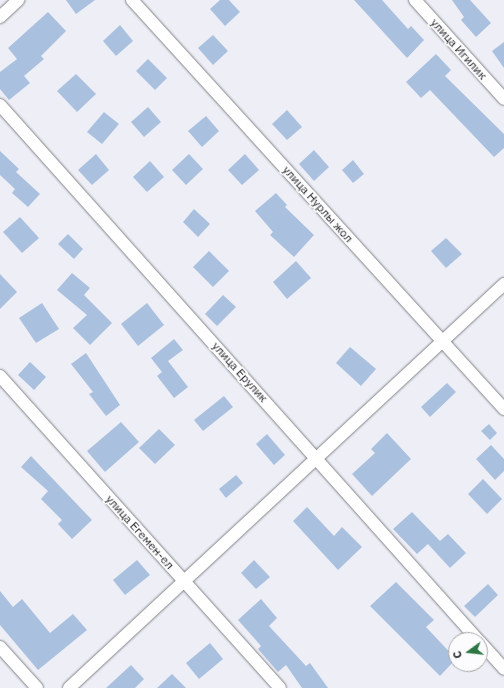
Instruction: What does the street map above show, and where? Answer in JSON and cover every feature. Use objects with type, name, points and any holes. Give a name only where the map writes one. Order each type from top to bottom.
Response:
[{"type":"street","points":[[0,17],[18,0]]},
{"type":"street","name":"улица Нурлы жол","points":[[132,0],[504,409]]},
{"type":"street","name":"улица Игилик","points":[[415,0],[504,99]]},
{"type":"street","name":"улица Ерулик","points":[[0,105],[471,632]]},
{"type":"street","points":[[69,688],[185,582],[504,284]]},
{"type":"street","name":"улица Егемен-ел","points":[[0,376],[280,688]]},
{"type":"street","points":[[0,647],[37,688]]},
{"type":"street","points":[[488,651],[504,670]]},
{"type":"building","points":[[66,0],[95,0],[76,14]]},
{"type":"building","points":[[220,0],[229,0],[240,12],[225,26],[210,9]]},
{"type":"building","points":[[354,0],[382,0],[408,29],[411,26],[424,40],[407,58]]},
{"type":"building","points":[[452,0],[470,0],[491,23],[476,37],[461,20],[464,17]]},
{"type":"building","points":[[48,12],[66,31],[41,56],[44,59],[24,76],[30,83],[9,100],[0,89],[0,72],[17,59],[8,48]]},
{"type":"building","points":[[120,25],[133,41],[116,56],[103,41]]},
{"type":"building","points":[[213,35],[228,51],[213,65],[198,48]]},
{"type":"building","points":[[504,42],[504,68],[492,51]]},
{"type":"building","points":[[436,54],[451,70],[445,76],[504,134],[504,148],[494,157],[430,90],[421,98],[406,82]]},
{"type":"building","points":[[148,59],[167,78],[155,90],[136,71]]},
{"type":"building","points":[[76,74],[96,94],[77,112],[57,91]]},
{"type":"building","points":[[148,107],[161,122],[144,137],[131,122]]},
{"type":"building","points":[[287,110],[302,127],[287,140],[272,124]]},
{"type":"building","points":[[104,112],[119,124],[102,144],[87,132]]},
{"type":"building","points":[[206,116],[219,131],[202,147],[188,131]]},
{"type":"building","points":[[314,150],[329,167],[314,181],[299,164]]},
{"type":"building","points":[[0,151],[19,169],[16,172],[40,194],[28,207],[12,193],[15,189],[0,175]]},
{"type":"building","points":[[96,154],[109,170],[92,185],[78,170]]},
{"type":"building","points":[[189,154],[203,169],[186,185],[172,170]]},
{"type":"building","points":[[245,154],[259,170],[242,185],[228,170]]},
{"type":"building","points":[[353,160],[364,174],[353,183],[342,170]]},
{"type":"building","points":[[150,161],[164,177],[147,192],[133,177]]},
{"type":"building","points":[[276,193],[287,205],[285,207],[314,235],[294,257],[270,235],[273,232],[255,211]]},
{"type":"building","points":[[194,209],[210,224],[198,237],[183,222]]},
{"type":"building","points":[[20,217],[39,238],[22,253],[3,232]]},
{"type":"building","points":[[68,234],[83,249],[74,259],[58,244]]},
{"type":"building","points":[[446,238],[462,254],[446,268],[431,251]]},
{"type":"building","points":[[209,251],[229,271],[213,287],[193,267]]},
{"type":"building","points":[[296,261],[311,278],[287,299],[273,282]]},
{"type":"building","points":[[72,273],[90,288],[84,295],[112,323],[90,345],[73,328],[87,315],[57,290]]},
{"type":"building","points":[[0,274],[17,292],[0,309]]},
{"type":"building","points":[[223,295],[236,307],[217,326],[205,314]]},
{"type":"building","points":[[42,303],[59,329],[36,343],[19,318]]},
{"type":"building","points":[[147,303],[164,325],[138,346],[121,324]]},
{"type":"building","points":[[174,339],[183,350],[168,361],[188,387],[174,398],[157,376],[162,372],[151,358]]},
{"type":"building","points":[[350,347],[376,369],[361,386],[336,363]]},
{"type":"building","points":[[86,353],[120,405],[106,416],[89,394],[93,392],[71,364]]},
{"type":"building","points":[[30,362],[46,377],[34,390],[18,375]]},
{"type":"building","points":[[447,383],[456,392],[430,417],[421,407]]},
{"type":"building","points":[[224,396],[233,407],[203,431],[194,420]]},
{"type":"building","points":[[121,422],[139,442],[105,472],[87,451]]},
{"type":"building","points":[[489,424],[497,433],[490,440],[481,431]]},
{"type":"building","points":[[159,429],[175,445],[155,464],[139,448]]},
{"type":"building","points":[[387,433],[411,459],[372,496],[352,474],[375,453],[371,449]]},
{"type":"building","points":[[267,434],[285,455],[274,465],[256,444]]},
{"type":"building","points":[[491,445],[504,459],[504,471],[495,480],[476,459]]},
{"type":"building","points":[[31,456],[92,520],[72,539],[58,524],[62,520],[41,499],[48,491],[21,467]]},
{"type":"building","points":[[236,475],[243,483],[226,498],[219,489]]},
{"type":"building","points":[[483,479],[502,499],[487,514],[468,494]]},
{"type":"building","points":[[307,507],[334,536],[342,527],[362,547],[338,570],[293,521]]},
{"type":"building","points":[[412,512],[440,541],[448,534],[466,553],[450,568],[428,544],[417,554],[393,529]]},
{"type":"building","points":[[137,560],[150,575],[125,595],[113,580]]},
{"type":"building","points":[[254,560],[270,577],[256,589],[241,573]]},
{"type":"building","points":[[396,582],[434,620],[426,627],[448,650],[448,668],[440,676],[370,606]]},
{"type":"building","points":[[488,584],[498,595],[475,617],[464,606]]},
{"type":"building","points":[[0,591],[13,607],[22,599],[50,633],[73,614],[87,630],[38,670],[0,625]]},
{"type":"building","points":[[261,599],[277,618],[269,626],[306,666],[310,663],[328,688],[302,688],[286,665],[278,672],[258,649],[261,646],[238,620]]},
{"type":"building","points":[[210,643],[223,659],[199,679],[186,663]]},
{"type":"building","points":[[131,665],[144,679],[135,688],[106,688]]},
{"type":"building","points":[[172,674],[186,688],[157,688]]}]
